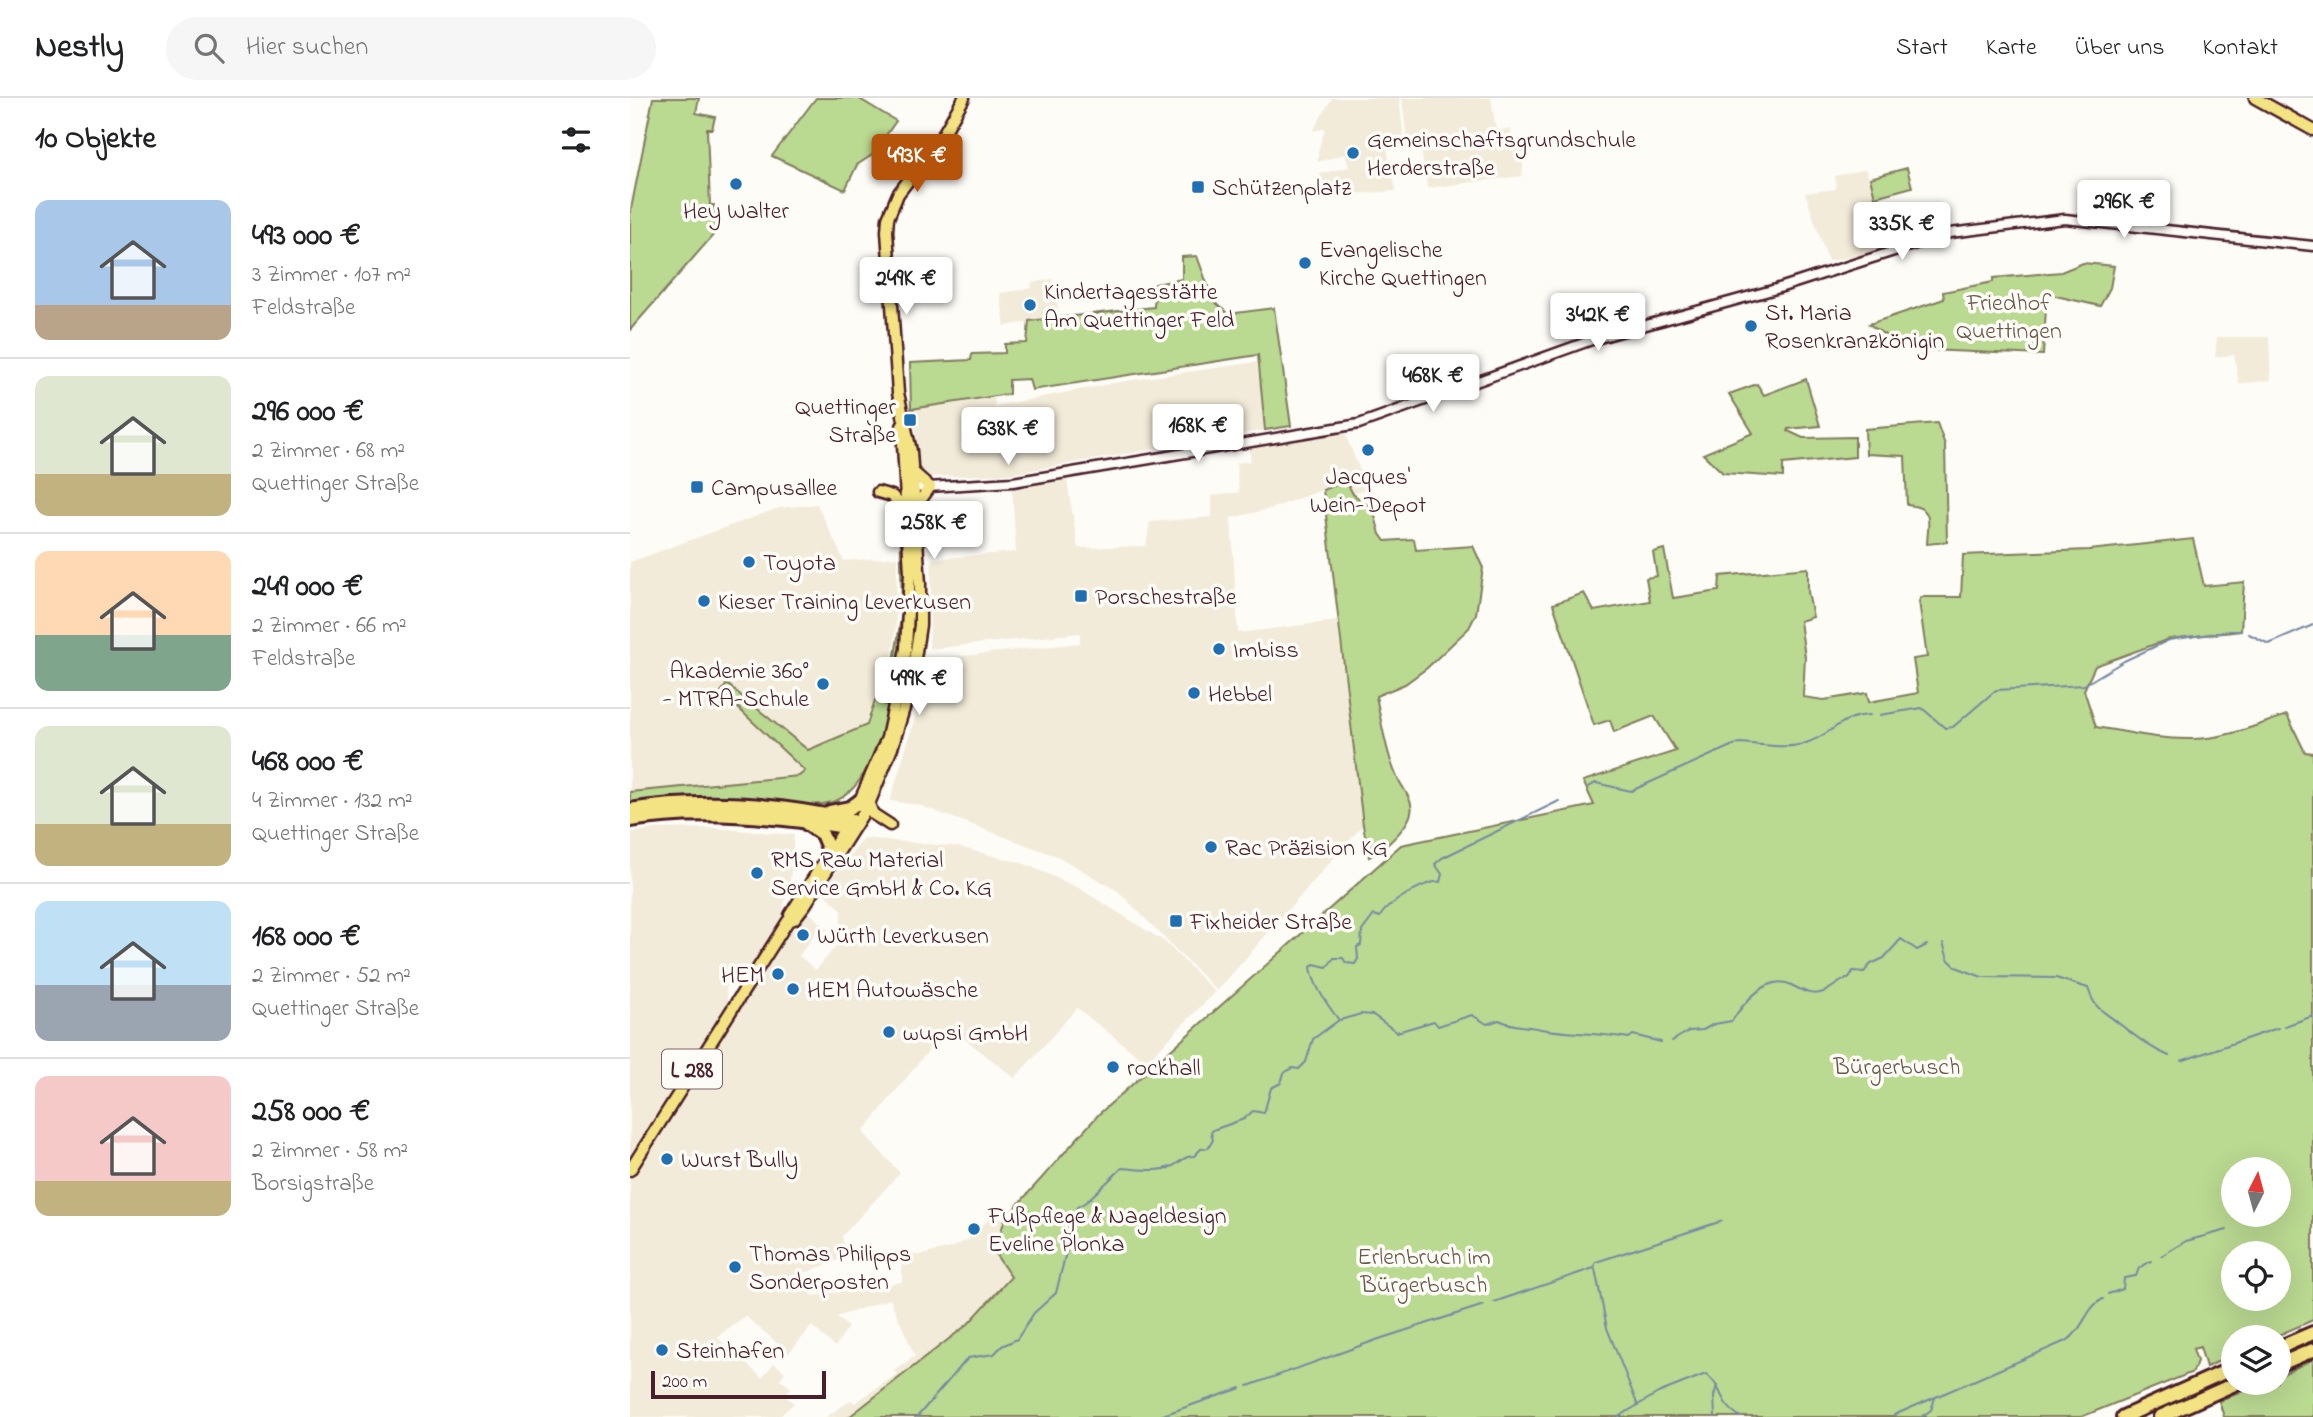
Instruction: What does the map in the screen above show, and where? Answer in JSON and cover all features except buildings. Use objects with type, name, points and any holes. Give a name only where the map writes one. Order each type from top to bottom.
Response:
[{"type":"highway","points":[[630,810],[724,804],[822,813],[844,810],[865,802]]},
{"type":"highway","points":[[822,813],[850,826]]},
{"type":"highway","points":[[630,820],[712,815],[850,826]]},
{"type":"highway","points":[[803,821],[822,834],[830,853]]},
{"type":"highway","points":[[2291,1342],[2313,1333]]},
{"type":"highway","points":[[2291,1359],[2313,1350]]},
{"type":"highway","points":[[2123,1417],[2221,1373]]},
{"type":"highway","points":[[2161,1417],[2221,1390]]},
{"type":"main road","points":[[850,826],[865,802],[887,738],[906,649],[910,509],[891,316],[888,218],[898,194],[941,138],[964,98]]},
{"type":"main road","points":[[2255,98],[2313,130]]},
{"type":"main road","points":[[903,419],[907,429],[912,471],[909,492]]},
{"type":"main road","points":[[910,509],[930,487],[912,471]]},
{"type":"main road","points":[[878,492],[889,494],[910,509]]},
{"type":"main road","points":[[865,802],[873,814],[890,825]]},
{"type":"main road","name":"L 288","points":[[630,1170],[695,1064],[850,826]]},
{"type":"main road","name":"L 288","points":[[788,921],[794,919],[805,905],[850,826]]},
{"type":"street","points":[[909,492],[930,487],[1013,482],[1359,424],[1474,385],[1592,340],[1776,289],[1950,233],[2065,219],[2313,246]]},
{"type":"shaded area","name":"Gemeinschaftsgrundschule Herderstraße","points":[[1332,98],[1399,98],[1404,140],[1386,144],[1396,191],[1324,196],[1320,174],[1349,167],[1345,154],[1318,162],[1325,128],[1313,131]]},
{"type":"shaded area","points":[[1402,98],[1491,98],[1496,130],[1511,129],[1512,143],[1525,144],[1522,176],[1427,188],[1421,149],[1408,150]]},
{"type":"shaded area","points":[[1866,169],[1889,246],[1863,255],[1828,261],[1805,193],[1836,189],[1835,176]]},
{"type":"shaded area","name":"Kindertagesstätte Am Quettinger Feld","points":[[1052,279],[1060,317],[1005,326],[1000,293],[1032,288],[1031,283]]},
{"type":"shaded area","points":[[2217,337],[2269,337],[2271,380],[2239,384],[2234,355],[2215,357]]},
{"type":"shaded area","points":[[1257,362],[1265,430],[1009,474],[924,477],[917,472],[916,430],[911,409],[994,398],[996,411],[996,406],[1125,381]]},
{"type":"shaded area","points":[[1345,433],[1367,489],[1353,494],[1346,481],[1270,509],[1231,518],[1238,633],[1337,621],[1363,825],[1217,991],[1118,891],[1059,857],[918,805],[890,801],[917,711],[926,660],[1080,643],[1080,633],[929,649],[932,559],[1016,552],[1012,488],[1066,474],[1078,548],[1146,546],[1150,522],[1212,517],[1212,496],[1239,492],[1236,463],[1251,461],[1249,450],[1259,445]]},
{"type":"shaded area","points":[[817,504],[844,561],[897,557],[893,652],[884,685],[875,700],[867,725],[808,750],[727,685],[721,692],[805,770],[799,776],[630,792],[630,562],[779,508]]},
{"type":"shaded area","points":[[714,828],[794,835],[790,883],[779,924],[741,983],[729,982],[726,988],[727,999],[738,1009],[807,911],[828,929],[823,935],[817,931],[799,956],[816,970],[841,940],[841,909],[821,891],[864,838],[959,847],[1025,864],[1079,888],[1165,942],[1215,992],[1146,1062],[1077,1008],[1015,1078],[948,1026],[863,1132],[900,1173],[842,1236],[846,1257],[800,1275],[803,1284],[813,1296],[902,1282],[902,1254],[921,1255],[951,1248],[968,1240],[993,1215],[1005,1219],[994,1252],[1011,1276],[968,1324],[849,1417],[826,1417],[851,1400],[855,1403],[897,1374],[894,1371],[915,1356],[890,1299],[837,1317],[848,1327],[835,1347],[812,1326],[789,1353],[745,1316],[717,1337],[762,1378],[774,1363],[785,1372],[780,1379],[791,1388],[784,1395],[794,1403],[779,1417],[630,1417],[630,833],[655,829]]},
{"type":"green space","points":[[653,98],[699,98],[696,113],[715,117],[712,129],[707,129],[710,205],[714,205],[716,232],[630,330],[630,214]]},
{"type":"green space","points":[[816,98],[858,98],[896,121],[872,155],[857,165],[845,190],[772,156]]},
{"type":"green space","points":[[1907,168],[1912,187],[1875,197],[1870,178]]},
{"type":"green space","points":[[1197,256],[1213,300],[1228,314],[1274,308],[1291,426],[1265,430],[1258,355],[1032,390],[1029,379],[1009,380],[1009,394],[911,409],[910,363],[971,360],[972,354],[1005,353],[1005,344],[1027,343],[1029,321],[1154,307],[1155,284],[1182,279],[1182,257]]},
{"type":"green space","name":"Friedhof Quettingen","points":[[2083,263],[2114,266],[2110,288],[2100,306],[2047,294],[2043,355],[1905,349],[1869,324],[1944,299],[1943,292],[1993,282],[1993,278],[2061,272]]},
{"type":"green space","points":[[1806,379],[1820,426],[1788,431],[1803,438],[1855,437],[1855,457],[1783,464],[1783,477],[1723,473],[1703,454],[1753,433],[1729,394],[1757,384],[1764,395]]},
{"type":"green space","points":[[1937,423],[1945,445],[1947,542],[1927,544],[1926,512],[1916,506],[1907,505],[1905,456],[1866,454],[1865,429]]},
{"type":"green space","points":[[1346,481],[1353,494],[1373,509],[1380,534],[1385,541],[1414,539],[1416,550],[1473,546],[1483,568],[1476,614],[1469,628],[1427,668],[1405,684],[1376,696],[1391,761],[1410,800],[1411,811],[1398,835],[1369,857],[1323,490]]},
{"type":"green space","points":[[900,511],[907,580],[896,688],[882,736],[872,759],[847,794],[832,802],[817,805],[756,802],[630,805],[630,792],[799,776],[805,771],[721,692],[727,684],[808,750],[867,725],[875,700],[887,705],[902,612]]},
{"type":"green space","name":"Bürgerbusch","points":[[2193,539],[2204,586],[2244,582],[2241,631],[2169,639],[2095,666],[2084,690],[2096,727],[2168,738],[2205,738],[2241,731],[2287,715],[2305,752],[2313,753],[2313,1320],[2291,1330],[2291,1325],[2221,1325],[2221,1360],[2206,1367],[2200,1347],[2193,1349],[2197,1361],[2193,1372],[2081,1417],[849,1417],[968,1324],[1011,1277],[994,1252],[1005,1219],[1099,1114],[1401,845],[1594,805],[1583,781],[1676,751],[1654,716],[1614,732],[1610,720],[1594,725],[1553,604],[1584,593],[1594,611],[1650,601],[1646,578],[1657,576],[1653,552],[1664,549],[1673,598],[1719,591],[1720,576],[1808,568],[1808,592],[1813,617],[1800,621],[1805,657],[1803,697],[1824,700],[1867,693],[1869,702],[1918,693],[1913,659],[1927,657],[1919,601],[1922,597],[1961,597],[1963,555],[2089,550]]},
{"type":"green space","points":[[2313,1359],[2313,1417],[2224,1417],[2219,1401],[2234,1395],[2291,1395],[2291,1370]]},
{"type":"waterway","points":[[2249,634],[2269,644],[2313,625]]},
{"type":"waterway","points":[[1880,715],[1922,708],[1945,728],[1953,727],[1996,690],[2084,685],[2124,661],[2169,640],[2241,631]]},
{"type":"waterway","points":[[1588,787],[1596,783],[1631,791],[1740,743],[1799,745],[1851,719],[1870,715]]},
{"type":"waterway","points":[[917,1417],[968,1358],[994,1354],[1002,1346],[1017,1339],[1034,1313],[1056,1293],[1077,1207],[1086,1202],[1122,1168],[1155,1170],[1173,1166],[1194,1156],[1201,1149],[1208,1148],[1213,1140],[1213,1130],[1244,1119],[1253,1111],[1264,1113],[1271,1088],[1281,1083],[1284,1073],[1292,1068],[1299,1069],[1306,1062],[1313,1039],[1339,1020],[1318,988],[1311,967],[1314,964],[1327,967],[1334,958],[1343,958],[1346,963],[1355,964],[1362,931],[1374,915],[1380,917],[1407,894],[1425,885],[1440,882],[1442,874],[1435,864],[1442,858],[1559,801]]},
{"type":"waterway","points":[[1672,1041],[1689,1031],[1703,1030],[1714,1024],[1732,1021],[1748,1000],[1772,984],[1780,982],[1808,993],[1820,993],[1849,978],[1853,971],[1864,972],[1871,964],[1884,958],[1901,939],[1917,950],[1927,945]]},
{"type":"waterway","points":[[1943,943],[1948,959],[1956,967],[1982,977],[2056,978],[2088,988],[2093,1001],[2103,1011],[2154,1049],[2169,1056]]},
{"type":"waterway","points":[[1340,1020],[1361,1014],[1373,1015],[1397,1032],[1434,1021],[1438,1026],[1472,1015],[1487,1024],[1499,1020],[1552,1031],[1629,1038],[1633,1035],[1661,1042]]},
{"type":"waterway","points":[[2285,1026],[2313,1016]]},
{"type":"waterway","points":[[2181,1061],[2278,1028]]},
{"type":"waterway","points":[[1494,1302],[1594,1268],[1596,1262],[1722,1221]]},
{"type":"waterway","points":[[2161,1256],[2186,1241],[2227,1230]]},
{"type":"waterway","points":[[2108,1294],[2123,1289],[2124,1278],[2136,1276],[2139,1268],[2151,1261]]},
{"type":"waterway","points":[[1595,1269],[1607,1328],[1638,1406]]},
{"type":"waterway","points":[[1894,1415],[2068,1340],[2093,1307],[2103,1299]]},
{"type":"waterway","points":[[1248,1386],[1484,1305]]},
{"type":"waterway","points":[[1618,1417],[1658,1393],[1706,1374],[1728,1406],[1741,1417]]},
{"type":"waterway","points":[[1715,1417],[1714,1396],[1717,1385]]},
{"type":"waterway","points":[[1160,1416],[1241,1388]]},
{"type":"waterway","points":[[1921,1417],[1931,1410],[1935,1398]]},
{"type":"place","name":"Gemeinschaftsgrundschule Herderstraße","points":[[1353,153]]},
{"type":"place","name":"Hey Walter","points":[[736,184]]},
{"type":"place","name":"Schützenplatz","points":[[1198,187]]},
{"type":"place","name":"Evangelische Kirche Quettingen","points":[[1305,263]]},
{"type":"place","name":"Kindertagesstätte Am Quettinger Feld","points":[[1030,305]]},
{"type":"place","name":"St. Maria Rosenkranzkönigin","points":[[1751,326]]},
{"type":"place","name":"Quettinger Straße","points":[[910,420]]},
{"type":"place","name":"Jacques' Wein-Depot","points":[[1368,450]]},
{"type":"place","name":"Campusallee","points":[[697,487]]},
{"type":"place","name":"Toyota","points":[[749,562]]},
{"type":"place","name":"Porschestraße","points":[[1081,596]]},
{"type":"place","name":"Kieser Training Leverkusen","points":[[704,601]]},
{"type":"place","name":"Imbiss","points":[[1219,649]]},
{"type":"place","name":"Akademie 360° - MTRA-Schule","points":[[823,684]]},
{"type":"place","name":"Hebbel","points":[[1194,693]]},
{"type":"place","name":"Rac Präzision KG","points":[[1211,847]]},
{"type":"place","name":"RMS Raw Material Service GmbH & Co. KG","points":[[757,873]]},
{"type":"place","name":"Fixheider Straße","points":[[1176,921]]},
{"type":"place","name":"Würth Leverkusen","points":[[803,935]]},
{"type":"place","name":"HEM","points":[[778,974]]},
{"type":"place","name":"HEM Autowäsche","points":[[793,989]]},
{"type":"place","name":"wupsi GmbH","points":[[889,1032]]},
{"type":"place","name":"rockhall","points":[[1113,1067]]},
{"type":"place","name":"Wurst Bully","points":[[667,1159]]},
{"type":"place","name":"Fußpflege & Nageldesign Eveline Plonka","points":[[974,1229]]},
{"type":"place","name":"Thomas Philipps Sonderposten","points":[[735,1267]]},
{"type":"place","name":"Steinhafen","points":[[662,1350]]},
{"type":"park label","name":"Erlenbruch im Bürgerbusch","points":[[1424,1270]]}]
